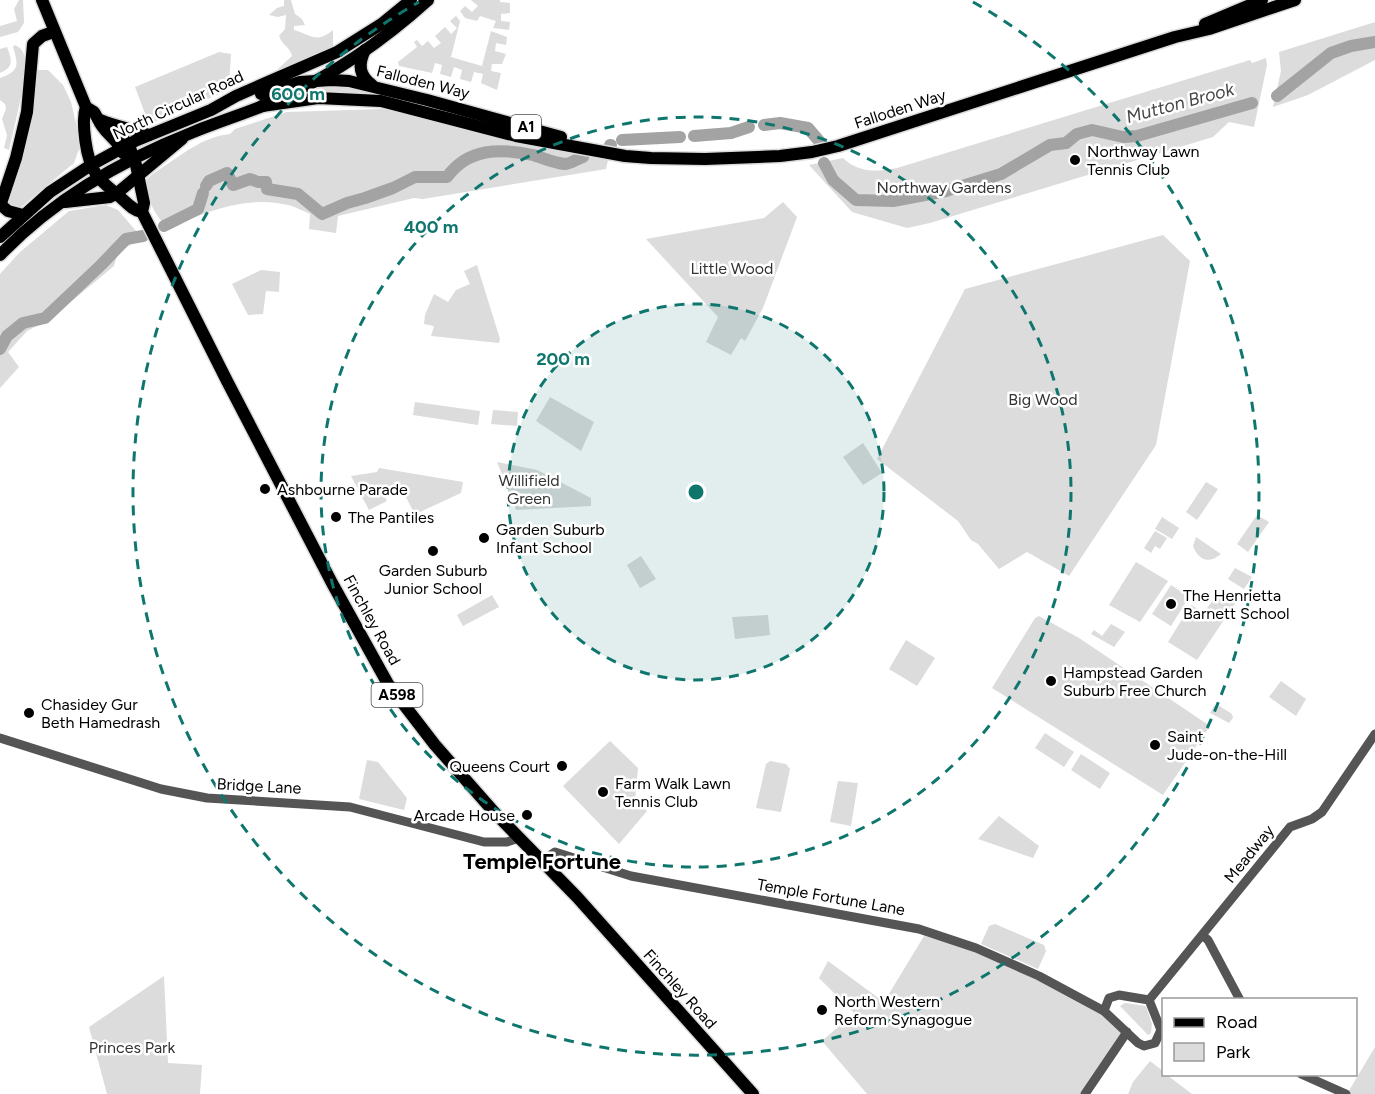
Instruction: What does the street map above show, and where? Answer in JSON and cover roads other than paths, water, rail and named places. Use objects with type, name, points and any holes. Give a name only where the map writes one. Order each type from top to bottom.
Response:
[{"type":"main road","name":"A598","points":[[42,0],[53,32],[86,106],[103,121]]},
{"type":"main road","name":"North Circular Road","points":[[0,255],[60,202],[123,162],[129,151],[149,135],[212,110],[237,96],[337,52],[383,23],[411,0]]},
{"type":"main road","name":"North Circular Road","points":[[0,237],[50,192],[91,165],[193,132],[262,106],[316,80],[365,50],[428,0]]},
{"type":"main road","name":"Falloden Way","points":[[1175,37],[1262,0]]},
{"type":"main road","name":"Falloden Way","points":[[262,106],[318,98],[381,101],[507,127],[625,156],[705,159],[780,156],[838,146],[1295,0]]},
{"type":"main road","points":[[23,215],[8,211],[1,205],[20,146],[27,112],[33,44],[42,36],[53,32]]},
{"type":"main road","points":[[365,50],[360,71],[373,86]]},
{"type":"main road","name":"Falloden Way","points":[[212,110],[237,104],[287,85],[316,80],[344,80],[373,86],[507,127]]},
{"type":"main road","name":"A598","points":[[86,106],[83,117],[91,165],[99,178]]},
{"type":"main road","points":[[129,151],[103,130],[103,121],[149,135]]},
{"type":"main road","points":[[60,202],[110,197],[116,194],[193,132]]},
{"type":"main road","name":"Finchley Road","points":[[129,151],[144,203],[142,212],[235,398],[388,684],[435,745],[753,1094]]},
{"type":"main road","name":"Finchley Road","points":[[99,178],[134,210],[142,212]]},
{"type":"street","name":"Meadway","points":[[1149,1000],[1290,826],[1312,819],[1322,812],[1375,734]]},
{"type":"street","name":"Bridge Lane","points":[[0,738],[161,789],[207,798],[350,807],[484,842],[507,842],[519,838]]},
{"type":"street","name":"Temple Fortune Lane","points":[[542,861],[555,852],[631,876],[919,929],[976,948],[1039,976],[1104,1011]]},
{"type":"street","points":[[1203,936],[1208,940],[1239,998]]},
{"type":"street","points":[[1119,995],[1149,1000],[1161,1030],[1158,1039],[1152,1044],[1141,1045],[1104,1011],[1109,998],[1119,995]]},
{"type":"street","points":[[1085,1094],[1128,1032]]},
{"type":"street","points":[[1306,1076],[1346,1094]]},
{"type":"waterway","name":"Mutton Brook","points":[[1277,96],[1331,53],[1351,46],[1375,42]]},
{"type":"waterway","name":"Mutton Brook","points":[[824,163],[833,180],[856,200],[893,201],[946,191],[1001,174],[1050,145],[1066,143],[1077,134],[1092,130],[1123,137],[1137,136],[1252,103]]},
{"type":"waterway","name":"Mutton Brook","points":[[764,125],[780,123],[808,128],[820,142]]},
{"type":"waterway","name":"Mutton Brook","points":[[694,136],[731,133],[749,127]]},
{"type":"waterway","name":"Mutton Brook","points":[[622,140],[680,137]]},
{"type":"waterway","name":"Mutton Brook","points":[[206,186],[209,181],[227,173],[233,185],[250,179],[266,182],[267,189],[298,194],[322,214],[393,188],[415,177],[447,177],[465,160],[486,152],[509,151],[565,164],[583,157]]},
{"type":"waterway","name":"Mutton Brook","points":[[164,226],[198,209],[203,193]]},
{"type":"waterway","name":"Mutton Brook","points":[[0,349],[7,336],[23,323],[45,318],[126,239],[143,236]]},
{"type":"place","name":"Northway Lawn Tennis Club","points":[[1075,160]]},
{"type":"place","name":"Ashbourne Parade","points":[[265,489]]},
{"type":"place","name":"The Pantiles","points":[[336,517]]},
{"type":"place","name":"Garden Suburb Infant School","points":[[484,538]]},
{"type":"place","name":"Garden Suburb Junior School","points":[[433,551]]},
{"type":"place","name":"The Henrietta Barnett School","points":[[1171,604]]},
{"type":"place","name":"Hampstead Garden Suburb Free Church","points":[[1051,681]]},
{"type":"place","name":"Chasidey Gur Beth Hamedrash","points":[[29,713]]},
{"type":"place","name":"Saint Jude-on-the-Hill","points":[[1155,745]]},
{"type":"place","name":"Queens Court","points":[[562,766]]},
{"type":"place","name":"Farm Walk Lawn Tennis Club","points":[[603,792]]},
{"type":"place","name":"Arcade House","points":[[527,815]]},
{"type":"place","name":"North Western Reform Synagogue","points":[[822,1010]]},
{"type":"district","name":"Temple Fortune","points":[[542,861]]},
{"type":"park label","name":"Northway Gardens","points":[[944,187]]},
{"type":"park label","name":"Little Wood","points":[[732,268]]},
{"type":"park label","name":"Big Wood","points":[[1043,399]]},
{"type":"park label","name":"Willifield Green","points":[[529,489]]},
{"type":"park label","name":"Princes Park","points":[[132,1047]]}]
